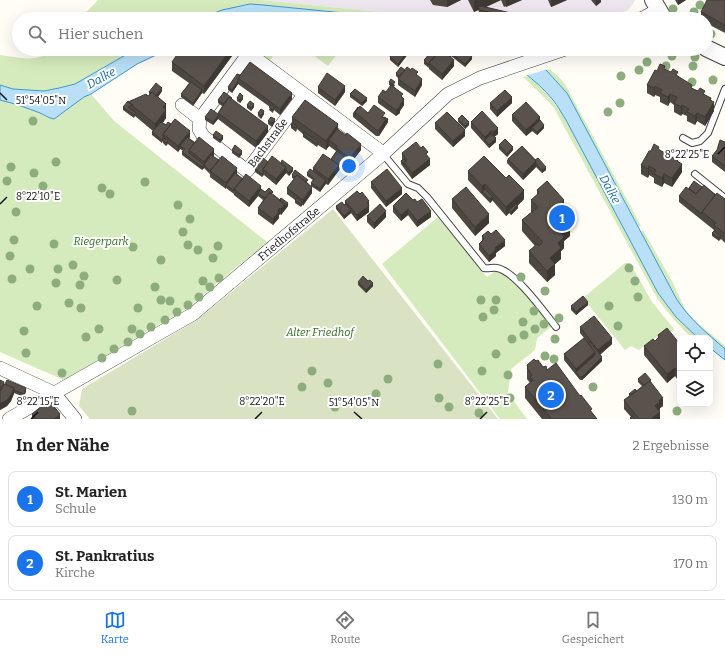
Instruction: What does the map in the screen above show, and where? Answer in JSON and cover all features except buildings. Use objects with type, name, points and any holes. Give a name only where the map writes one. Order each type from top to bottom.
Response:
[{"type":"street","points":[[713,51],[725,57]]},
{"type":"street","points":[[182,105],[200,119],[243,56]]},
{"type":"street","points":[[253,56],[383,154]]},
{"type":"street","name":"Friedhofstraße","points":[[9,419],[194,314],[383,154],[448,94],[480,78],[545,56]]},
{"type":"street","name":"Bachstraße","points":[[200,119],[199,129],[203,136],[247,171],[304,95]]},
{"type":"street","points":[[0,368],[54,393],[75,419]]},
{"type":"lane","points":[[683,138],[692,143],[700,141],[708,133],[725,89]]},
{"type":"lane","points":[[383,154],[408,184],[418,188],[427,197],[484,268],[497,268],[517,279],[556,327]]},
{"type":"lane","points":[[694,174],[725,198]]},
{"type":"shaded area","points":[[261,0],[635,0],[628,10],[623,12],[380,12]]},
{"type":"green space","points":[[98,0],[261,0],[380,12],[339,12],[320,10],[264,12],[87,12]]},
{"type":"green space","points":[[0,55],[21,58],[124,56],[75,84],[59,88],[44,91],[13,89],[0,85]]},
{"type":"green space","points":[[258,56],[273,56],[268,63]]},
{"type":"green space","points":[[314,56],[336,56],[328,66]]},
{"type":"green space","points":[[549,69],[565,84],[641,226],[639,227],[567,93],[546,70]]},
{"type":"green space","points":[[528,76],[549,96],[566,120],[658,293],[676,317],[695,335],[689,335],[673,319],[657,298],[554,108],[523,77]]},
{"type":"green space","name":"Riegerpark","points":[[91,94],[114,121],[267,242],[187,308],[64,380],[0,352],[0,100],[25,107],[54,119],[84,97]]},
{"type":"green space","name":"Alter Friedhof","points":[[333,209],[498,419],[90,419],[79,406],[82,389],[197,320]]},
{"type":"green space","points":[[438,217],[487,277],[495,271],[511,278],[517,283],[552,326],[537,338],[535,350],[511,369],[508,393],[527,419],[500,419],[382,264]]},
{"type":"green space","points":[[643,230],[672,281],[685,309],[695,321],[712,335],[709,335],[695,323],[684,310],[676,298],[641,232]]},
{"type":"green space","points":[[625,263],[630,263],[652,302],[674,329],[659,341],[655,338],[639,350],[631,346],[625,350],[583,298]]},
{"type":"green space","points":[[713,336],[725,346],[725,349],[713,339]]},
{"type":"water","points":[[250,4],[333,12],[217,12]]},
{"type":"water","name":"Dalke","points":[[124,56],[154,56],[137,64],[84,97],[54,119],[25,107],[0,100],[0,85],[13,89],[44,91],[75,84]]},
{"type":"water","name":"Dalke","points":[[501,56],[527,56],[546,70],[567,93],[676,298],[692,319],[709,335],[695,335],[676,317],[658,293],[566,120],[555,102],[531,79]]},
{"type":"water","points":[[713,338],[725,349],[725,360],[713,350]]},
{"type":"pier","points":[[530,56],[548,69],[525,76],[499,57]]},
{"type":"place","name":"St. Marien","points":[[562,218]]},
{"type":"place","name":"St. Pankratius","points":[[551,395]]}]
